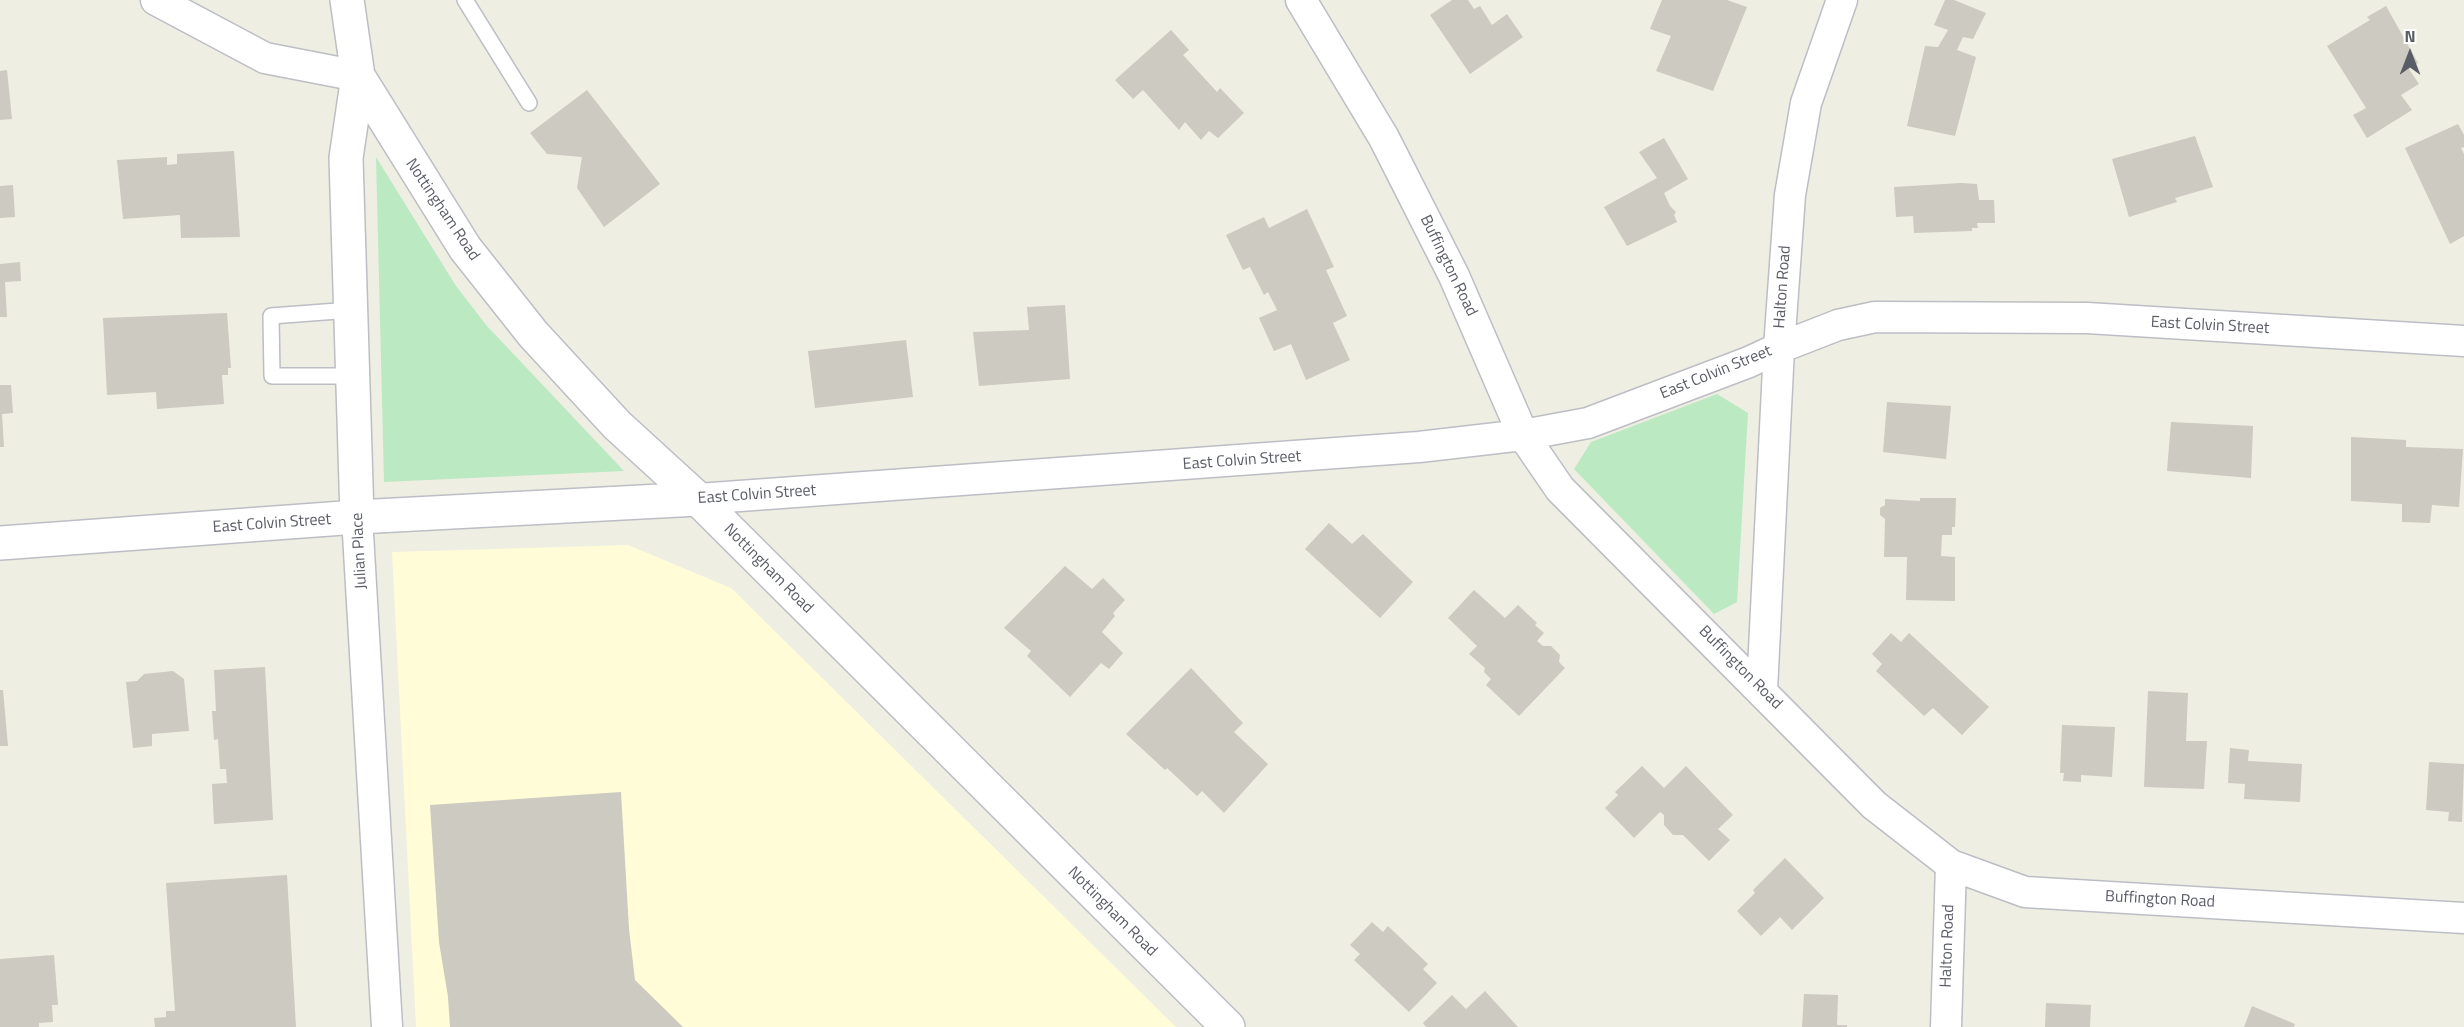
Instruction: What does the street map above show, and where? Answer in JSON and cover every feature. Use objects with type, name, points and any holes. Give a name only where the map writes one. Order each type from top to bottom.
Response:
[{"type":"street","points":[[156,0],[266,58],[358,76]]},
{"type":"street","name":"Nottingham Road","points":[[347,0],[358,76],[465,248],[533,334],[617,425],[698,500],[1228,1027]]},
{"type":"street","name":"Buffington Road","points":[[1301,0],[1308,8],[1384,138],[1454,276],[1523,435],[1560,489],[1874,805],[1951,865],[2025,892],[2464,918]]},
{"type":"street","name":"Halton Road","points":[[1762,690],[1779,348],[1790,195],[1804,114],[1842,0]]},
{"type":"street","name":"Julian Place","points":[[358,76],[346,158],[357,517],[387,1027]]},
{"type":"street","name":"East Colvin Street","points":[[0,543],[357,517],[698,500],[1419,447],[1523,435],[1588,423],[1749,362],[1838,325],[1875,317],[2087,318],[2464,341]]},
{"type":"street","name":"Halton Road","points":[[1946,1027],[1951,865]]},
{"type":"lane","points":[[465,0],[529,103]]},
{"type":"lane","points":[[351,310],[271,316],[272,376],[353,376]]},
{"type":"shaded area","points":[[628,545],[731,588],[1176,1027],[416,1027],[392,552]]},
{"type":"green space","points":[[376,157],[456,286],[487,326],[624,471],[384,482]]},
{"type":"green space","points":[[1717,394],[1748,413],[1737,602],[1714,614],[1574,469],[1591,442]]},
{"type":"building","points":[[1452,0],[1468,0],[1474,9],[1480,6],[1492,25],[1507,14],[1523,37],[1470,74],[1430,15]]},
{"type":"building","points":[[1662,0],[1727,0],[1747,7],[1713,91],[1656,71],[1671,36],[1650,29]]},
{"type":"building","points":[[1945,0],[1954,0],[1986,13],[1973,39],[1963,37],[1957,50],[1976,57],[1955,136],[1907,126],[1925,46],[1938,47],[1948,30],[1934,25]]},
{"type":"building","points":[[2386,6],[2418,63],[2409,69],[2419,84],[2401,95],[2412,110],[2367,138],[2353,115],[2366,108],[2327,46],[2370,20],[2367,17]]},
{"type":"building","points":[[1171,30],[1189,50],[1183,55],[1217,92],[1220,88],[1244,113],[1218,138],[1209,131],[1201,140],[1185,122],[1179,130],[1143,90],[1133,99],[1115,80]]},
{"type":"building","points":[[7,70],[12,119],[0,120],[0,71]]},
{"type":"building","points":[[587,90],[660,184],[604,227],[577,188],[582,157],[547,154],[530,133]]},
{"type":"building","points":[[2458,124],[2464,135],[2464,147],[2461,148],[2464,154],[2464,236],[2450,244],[2405,148]]},
{"type":"building","points":[[2195,136],[2213,187],[2175,198],[2177,202],[2129,217],[2112,159]]},
{"type":"building","points":[[1664,138],[1688,179],[1664,193],[1670,206],[1676,212],[1674,215],[1677,222],[1627,246],[1604,207],[1657,178],[1639,152]]},
{"type":"building","points":[[234,151],[240,237],[181,238],[180,215],[123,219],[117,160],[167,157],[167,165],[177,164],[177,154]]},
{"type":"building","points":[[1977,184],[1979,200],[1994,200],[1995,223],[1977,223],[1978,228],[1972,228],[1972,231],[1914,233],[1913,216],[1896,217],[1894,187]]},
{"type":"building","points":[[13,185],[15,217],[0,218],[0,186]]},
{"type":"building","points":[[1307,209],[1334,267],[1326,270],[1347,316],[1333,323],[1350,360],[1306,380],[1291,344],[1274,351],[1259,318],[1277,310],[1268,292],[1264,295],[1250,267],[1243,270],[1226,235],[1264,217],[1269,228]]},
{"type":"building","points":[[20,262],[21,281],[5,282],[7,317],[0,317],[0,264]]},
{"type":"building","points":[[1065,305],[1070,379],[979,386],[973,332],[1029,330],[1027,307]]},
{"type":"building","points":[[227,313],[231,368],[228,368],[228,375],[222,375],[224,404],[157,409],[156,392],[107,395],[103,318]]},
{"type":"building","points":[[906,340],[913,397],[815,408],[808,351]]},
{"type":"building","points":[[0,385],[11,385],[13,413],[2,414],[4,447],[0,447]]},
{"type":"building","points":[[1887,402],[1951,406],[1946,459],[1883,452]]},
{"type":"building","points":[[2171,422],[2253,426],[2251,478],[2167,471]]},
{"type":"building","points":[[2351,437],[2406,440],[2406,447],[2463,449],[2459,507],[2432,505],[2430,523],[2402,522],[2402,504],[2351,501]]},
{"type":"building","points":[[1920,498],[1956,498],[1955,527],[1952,527],[1952,535],[1942,535],[1941,556],[1955,557],[1955,601],[1906,600],[1907,557],[1884,557],[1885,519],[1880,515],[1880,508],[1885,505],[1885,499],[1920,501]]},
{"type":"building","points":[[1329,523],[1352,544],[1363,534],[1413,582],[1380,618],[1305,549]]},
{"type":"building","points":[[1065,566],[1092,589],[1103,578],[1125,600],[1113,613],[1115,616],[1102,632],[1123,653],[1109,669],[1101,663],[1070,697],[1027,656],[1031,651],[1004,628]]},
{"type":"building","points":[[1474,590],[1505,618],[1518,605],[1544,633],[1537,641],[1543,646],[1551,646],[1560,655],[1559,662],[1565,668],[1519,716],[1486,685],[1491,679],[1484,672],[1485,668],[1469,654],[1477,646],[1448,618]]},
{"type":"building","points":[[1891,633],[1901,642],[1909,633],[1989,707],[1962,735],[1933,708],[1924,716],[1876,671],[1882,664],[1872,654]]},
{"type":"building","points":[[265,667],[273,820],[214,824],[212,784],[227,783],[226,769],[220,769],[218,739],[214,740],[212,711],[216,711],[214,670]]},
{"type":"building","points":[[1191,668],[1243,723],[1234,732],[1268,764],[1224,813],[1202,791],[1197,796],[1126,734]]},
{"type":"building","points":[[173,671],[184,679],[189,731],[152,734],[152,746],[133,748],[126,682],[137,681],[144,674]]},
{"type":"building","points":[[0,690],[3,690],[8,746],[0,746]]},
{"type":"building","points":[[2148,691],[2188,693],[2186,741],[2207,741],[2204,789],[2144,787]]},
{"type":"building","points":[[2062,725],[2115,727],[2112,777],[2081,775],[2081,782],[2063,781],[2064,773],[2060,773]]},
{"type":"building","points":[[2230,748],[2249,750],[2248,761],[2302,764],[2300,802],[2244,799],[2245,784],[2228,783]]},
{"type":"building","points":[[2429,762],[2464,764],[2462,822],[2448,821],[2449,812],[2426,810]]},
{"type":"building","points":[[1642,766],[1664,788],[1686,766],[1733,815],[1718,829],[1730,840],[1709,861],[1683,835],[1673,835],[1664,825],[1664,815],[1660,812],[1634,838],[1605,808],[1618,795],[1615,792]]},
{"type":"building","points":[[621,792],[629,929],[635,980],[683,1027],[450,1027],[448,997],[439,942],[430,805]]},
{"type":"building","points":[[1785,858],[1824,898],[1792,930],[1780,917],[1761,936],[1737,911],[1755,893],[1753,890]]},
{"type":"building","points":[[287,875],[296,1027],[155,1027],[154,1018],[166,1017],[166,1011],[175,1011],[166,883]]},
{"type":"building","points":[[1372,922],[1383,932],[1388,926],[1428,964],[1423,969],[1437,983],[1409,1012],[1354,960],[1360,954],[1350,945]]},
{"type":"building","points":[[54,955],[58,1005],[52,1005],[53,1022],[39,1023],[39,1027],[0,1027],[0,959]]},
{"type":"building","points":[[1485,991],[1518,1027],[1426,1027],[1423,1023],[1452,995],[1466,1009]]},
{"type":"building","points":[[1804,994],[1838,995],[1837,1025],[1847,1025],[1847,1027],[1802,1027]]},
{"type":"building","points":[[2046,1003],[2091,1005],[2090,1027],[2045,1027]]},
{"type":"building","points":[[2252,1006],[2295,1024],[2294,1027],[2244,1027]]}]
